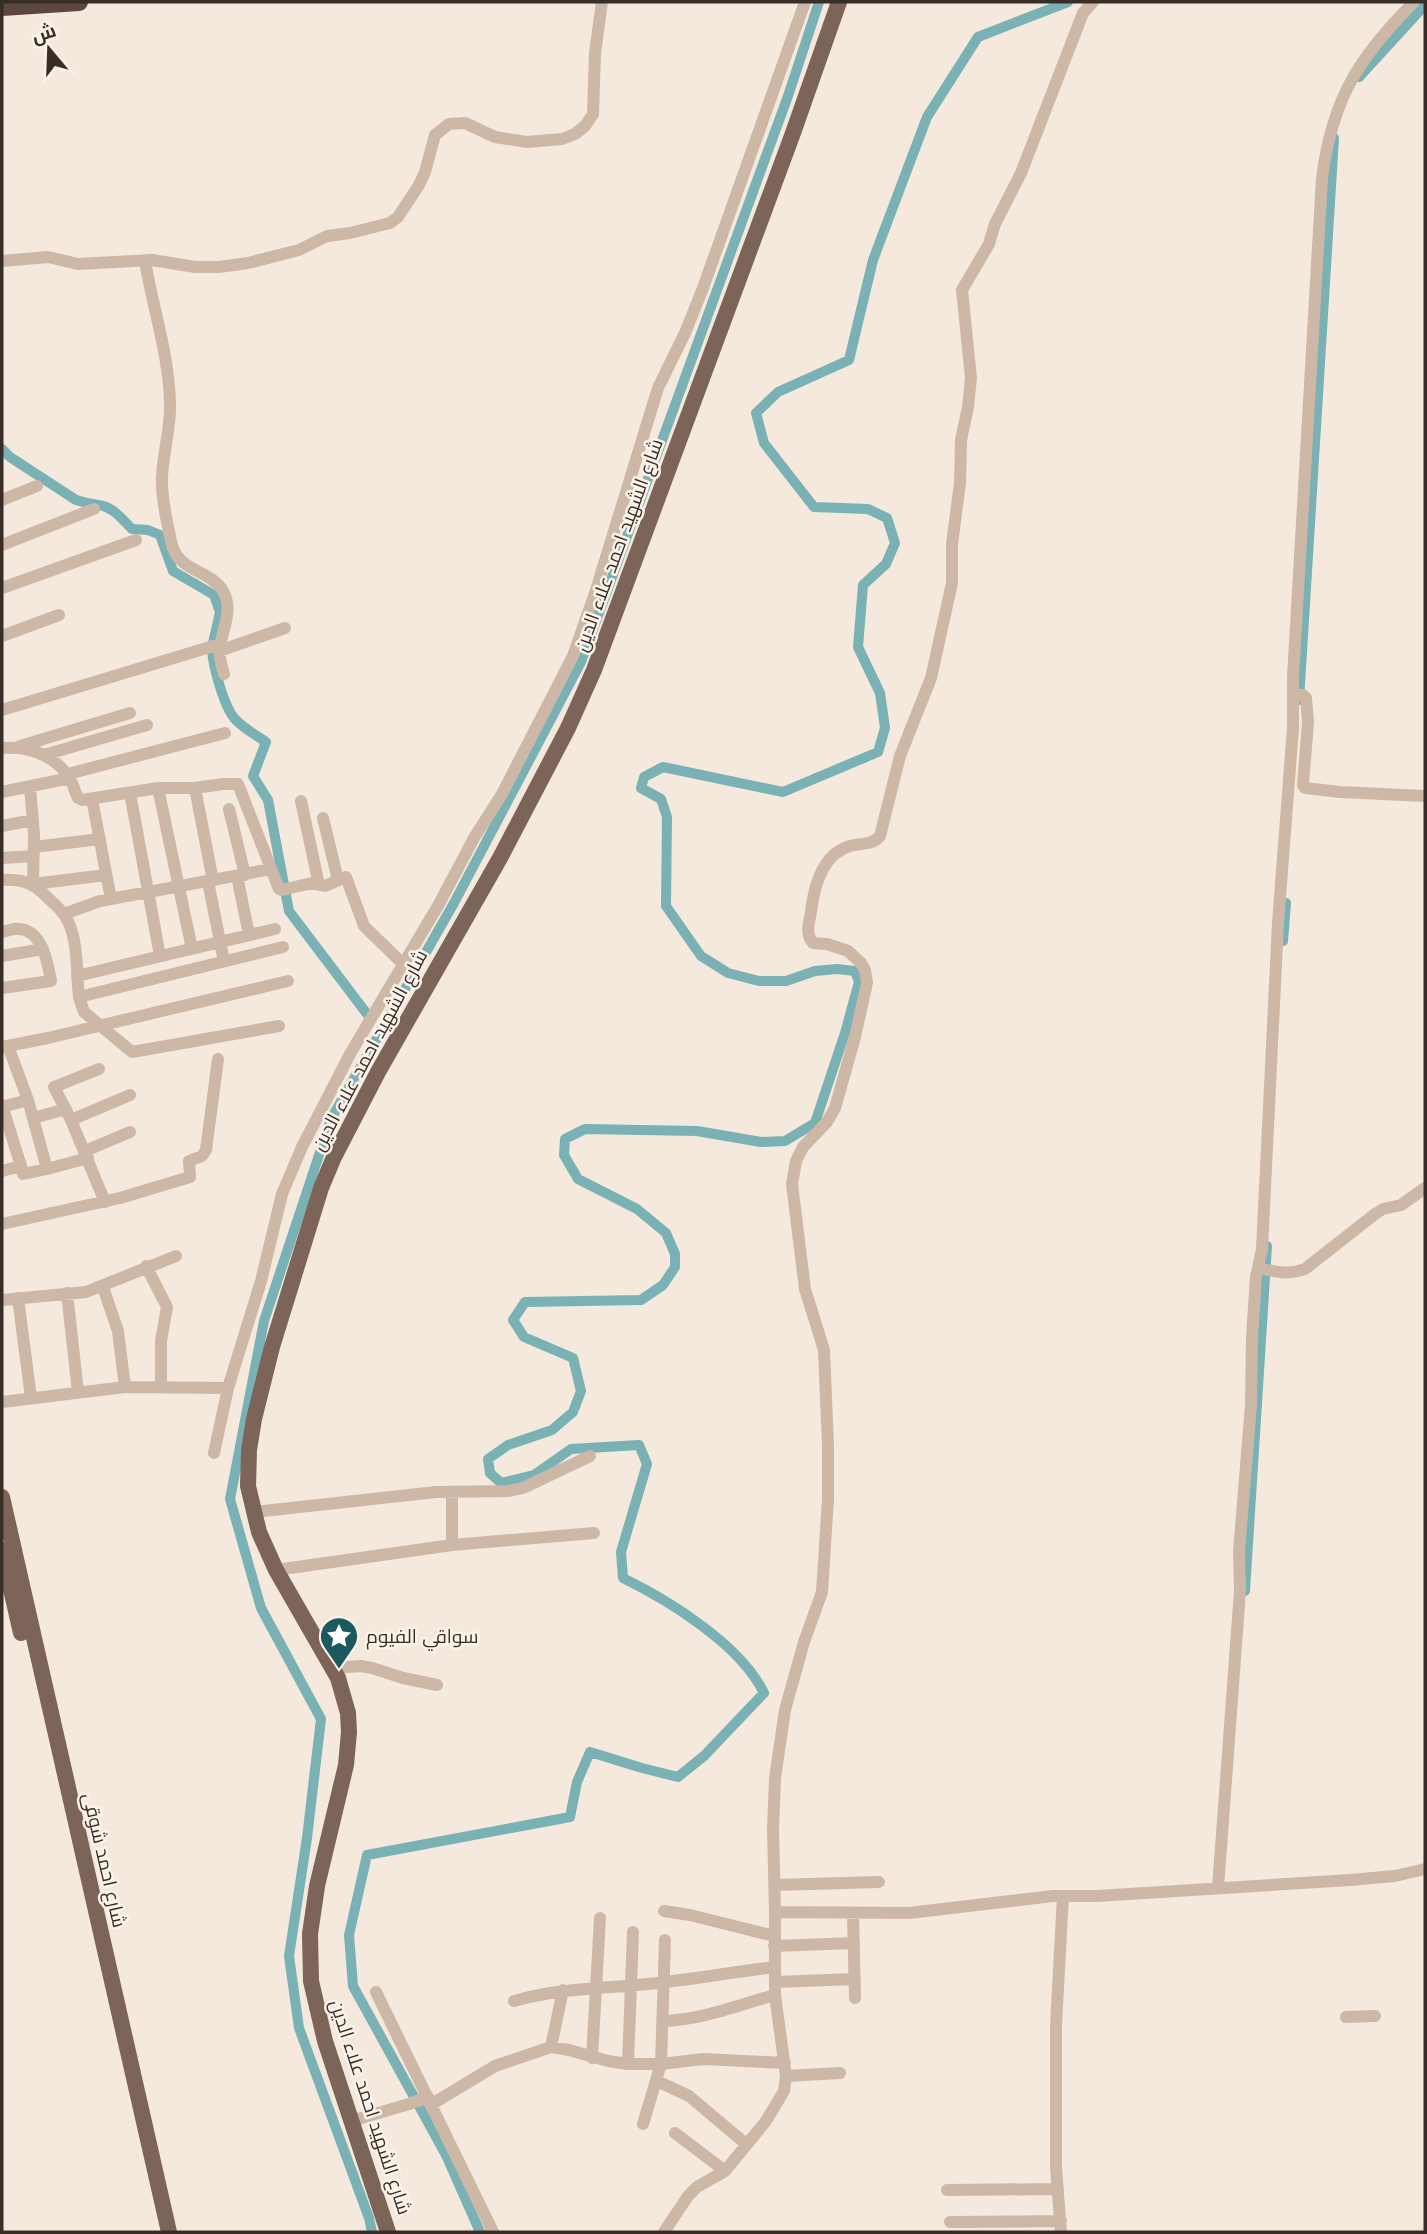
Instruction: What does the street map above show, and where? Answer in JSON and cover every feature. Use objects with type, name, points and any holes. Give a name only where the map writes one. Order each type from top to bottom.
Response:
[{"type":"highway","points":[[2,7],[79,2]]},
{"type":"main road","name":"شارع الشهيد احمد علاء الدين","points":[[388,2232],[319,2024],[309,1957],[313,1906],[349,1749],[348,1713],[344,1694],[333,1668],[276,1570],[259,1532],[248,1486],[249,1450],[254,1419],[272,1347],[321,1188],[334,1157],[358,1108],[500,858],[568,728],[594,670],[784,159],[839,2]]},
{"type":"main road","name":"شارع احمد شوقى","points":[[2,1497],[169,2232]]},
{"type":"main road","name":"شارع احمد شوقى","points":[[2,1550],[160,2232]]},
{"type":"street","points":[[2,261],[48,257],[78,264],[159,261],[195,267],[230,266],[299,250],[327,236],[390,223],[398,217],[419,185],[435,135],[449,124],[465,123],[495,137],[512,141],[548,141],[575,134],[590,121],[593,114],[595,53],[602,2]]},
{"type":"street","points":[[214,1453],[228,1388],[261,1281],[282,1194],[302,1147],[345,1064],[507,784],[573,656],[658,387],[685,333],[703,288],[804,2]]},
{"type":"street","points":[[664,2232],[688,2196],[725,2171],[777,2105],[784,2091],[785,2070],[775,1989],[775,1777],[794,1677],[822,1592],[828,1499],[826,1366],[805,1289],[794,1209],[793,1173],[803,1147],[827,1122],[835,1108],[867,983],[865,970],[848,951],[827,944],[813,943],[810,939],[808,930],[813,898],[828,860],[841,850],[875,841],[880,835],[900,756],[931,678],[952,583],[952,544],[960,483],[961,440],[971,378],[962,290],[989,244],[995,223],[1021,173],[1083,13],[1093,2]]},
{"type":"street","points":[[1218,1888],[1240,1591],[1242,1494],[1251,1405],[1252,1337],[1264,1269],[1262,1249],[1279,911],[1297,695],[1302,503],[1324,159],[1334,118],[1355,71],[1367,52],[1414,2]]},
{"type":"street","points":[[145,261],[169,382],[169,427],[162,480],[171,541],[174,552],[183,563],[212,580],[224,594],[227,614],[220,648],[224,674]]},
{"type":"street","points":[[2,500],[37,486]]},
{"type":"street","points":[[2,545],[94,509]]},
{"type":"street","points":[[2,588],[136,540]]},
{"type":"street","points":[[2,636],[59,615]]},
{"type":"street","points":[[2,710],[285,628]]},
{"type":"street","points":[[1297,695],[1306,698],[1308,722],[1304,760],[1305,788],[1425,796]]},
{"type":"street","points":[[2,748],[16,747],[130,713]]},
{"type":"street","points":[[44,755],[147,725]]},
{"type":"street","points":[[2,792],[30,787],[225,733]]},
{"type":"street","points":[[16,747],[44,755],[69,776],[78,798],[82,800],[158,788],[195,788],[236,783],[240,786],[278,887],[285,889],[312,883],[325,886],[347,879],[364,926],[403,964]]},
{"type":"street","points":[[30,787],[33,884],[64,914],[73,940],[79,997],[84,1012],[132,1052],[279,1026]]},
{"type":"street","points":[[158,788],[192,949]]},
{"type":"street","points":[[195,788],[224,961]]},
{"type":"street","points":[[130,793],[160,957]]},
{"type":"street","points":[[92,799],[111,899]]},
{"type":"street","points":[[301,801],[319,885]]},
{"type":"street","points":[[229,809],[249,935]]},
{"type":"street","points":[[323,818],[338,880]]},
{"type":"street","points":[[2,826],[33,820]]},
{"type":"street","points":[[2,858],[100,839]]},
{"type":"street","points":[[64,914],[91,903],[271,869]]},
{"type":"street","points":[[2,880],[16,879],[33,884],[106,875]]},
{"type":"street","points":[[2,932],[19,929],[35,937],[47,959],[51,981],[2,988]]},
{"type":"street","points":[[77,976],[275,929]]},
{"type":"street","points":[[79,997],[283,947]]},
{"type":"street","points":[[2,956],[43,949]]},
{"type":"street","points":[[47,1169],[28,1100],[5,1047],[288,981]]},
{"type":"street","points":[[2,1224],[105,1202],[190,1177],[188,1161],[202,1156],[206,1150],[218,1059]]},
{"type":"street","points":[[99,1069],[54,1087],[105,1202]]},
{"type":"street","points":[[33,1118],[68,1114],[130,1095]]},
{"type":"street","points":[[28,1100],[2,1106],[4,1123],[23,1174],[47,1169],[86,1155],[130,1132]]},
{"type":"street","points":[[2,1171],[21,1166]]},
{"type":"street","points":[[1264,1269],[1295,1273],[1305,1269],[1375,1214],[1383,1209],[1401,1205],[1425,1188]]},
{"type":"street","points":[[2,1300],[86,1292],[176,1256]]},
{"type":"street","points":[[146,1266],[167,1307],[162,1340],[161,1386]]},
{"type":"street","points":[[103,1287],[118,1331],[125,1387]]},
{"type":"street","points":[[67,1293],[78,1392]]},
{"type":"street","points":[[18,1298],[31,1398]]},
{"type":"street","points":[[2,1402],[125,1387],[228,1388]]},
{"type":"street","points":[[254,1512],[369,1498],[509,1491],[523,1488],[590,1456]]},
{"type":"street","points":[[452,1492],[452,1545]]},
{"type":"street","points":[[276,1570],[452,1545],[594,1533]]},
{"type":"street","points":[[333,1668],[361,1666],[437,1685]]},
{"type":"street","points":[[775,1912],[926,1912],[1063,1896],[1395,1876],[1425,1869]]},
{"type":"street","points":[[775,1885],[879,1882]]},
{"type":"street","points":[[950,2222],[1061,2227],[1056,2025],[1063,1896]]},
{"type":"street","points":[[664,1911],[690,1914],[774,1941],[854,1943]]},
{"type":"street","points":[[853,1914],[855,1998]]},
{"type":"street","points":[[592,2058],[600,1918]]},
{"type":"street","points":[[628,2063],[633,1932]]},
{"type":"street","points":[[643,2124],[662,2064],[665,1940]]},
{"type":"street","points":[[514,2001],[563,1990],[665,1982],[775,1967]]},
{"type":"street","points":[[663,2021],[690,2020],[775,1989],[855,1979]]},
{"type":"street","points":[[551,2047],[563,1990]]},
{"type":"street","points":[[376,1992],[422,2101],[493,2232]]},
{"type":"street","points":[[1346,2017],[1375,2016]]},
{"type":"street","points":[[351,2121],[422,2101],[495,2066],[551,2047],[592,2058],[628,2063],[662,2064],[703,2059],[785,2070],[840,2073]]},
{"type":"street","points":[[657,2081],[689,2096],[746,2144]]},
{"type":"street","points":[[675,2133],[725,2171]]},
{"type":"street","points":[[947,2190],[1058,2189]]},
{"type":"waterway","points":[[372,2232],[299,2028],[289,1956],[321,1719],[261,1608],[230,1499],[264,1321],[331,1119],[454,903],[581,662],[788,96],[819,2]]},
{"type":"waterway","points":[[480,2232],[446,2155],[353,1986],[349,1935],[367,1855],[570,1817],[577,1782],[590,1752],[678,1777],[704,1756],[764,1693],[753,1675],[722,1642],[662,1599],[623,1578],[621,1552],[647,1464],[639,1445],[571,1449],[534,1475],[501,1483],[490,1473],[488,1459],[508,1445],[552,1430],[573,1412],[581,1391],[573,1358],[524,1337],[513,1320],[525,1302],[641,1300],[663,1285],[675,1267],[675,1254],[666,1233],[637,1209],[578,1179],[564,1155],[565,1139],[585,1129],[697,1131],[761,1142],[785,1141],[815,1123],[859,982],[855,971],[837,969],[815,971],[786,981],[759,981],[728,973],[701,956],[666,906],[667,817],[661,799],[641,788],[644,777],[663,767],[783,792],[878,752],[885,728],[880,693],[858,647],[863,585],[886,564],[895,543],[887,518],[868,509],[814,507],[764,443],[756,413],[778,392],[849,360],[873,260],[927,117],[978,37],[1068,2]]},
{"type":"waterway","points":[[1359,77],[1425,5]]},
{"type":"waterway","points":[[1299,700],[1334,138]]},
{"type":"waterway","points":[[2,449],[76,500],[109,508],[132,529],[148,530],[160,535],[173,571],[214,595],[220,612],[213,643]]},
{"type":"waterway","points":[[212,650],[220,686],[231,713],[242,725],[266,742],[253,776],[268,800],[289,911],[367,1014]]},
{"type":"waterway","points":[[1283,941],[1286,903]]},
{"type":"waterway","points":[[1245,1591],[1267,1246]]},
{"type":"place","name":"سواقي الفيوم","points":[[339,1670]]}]
